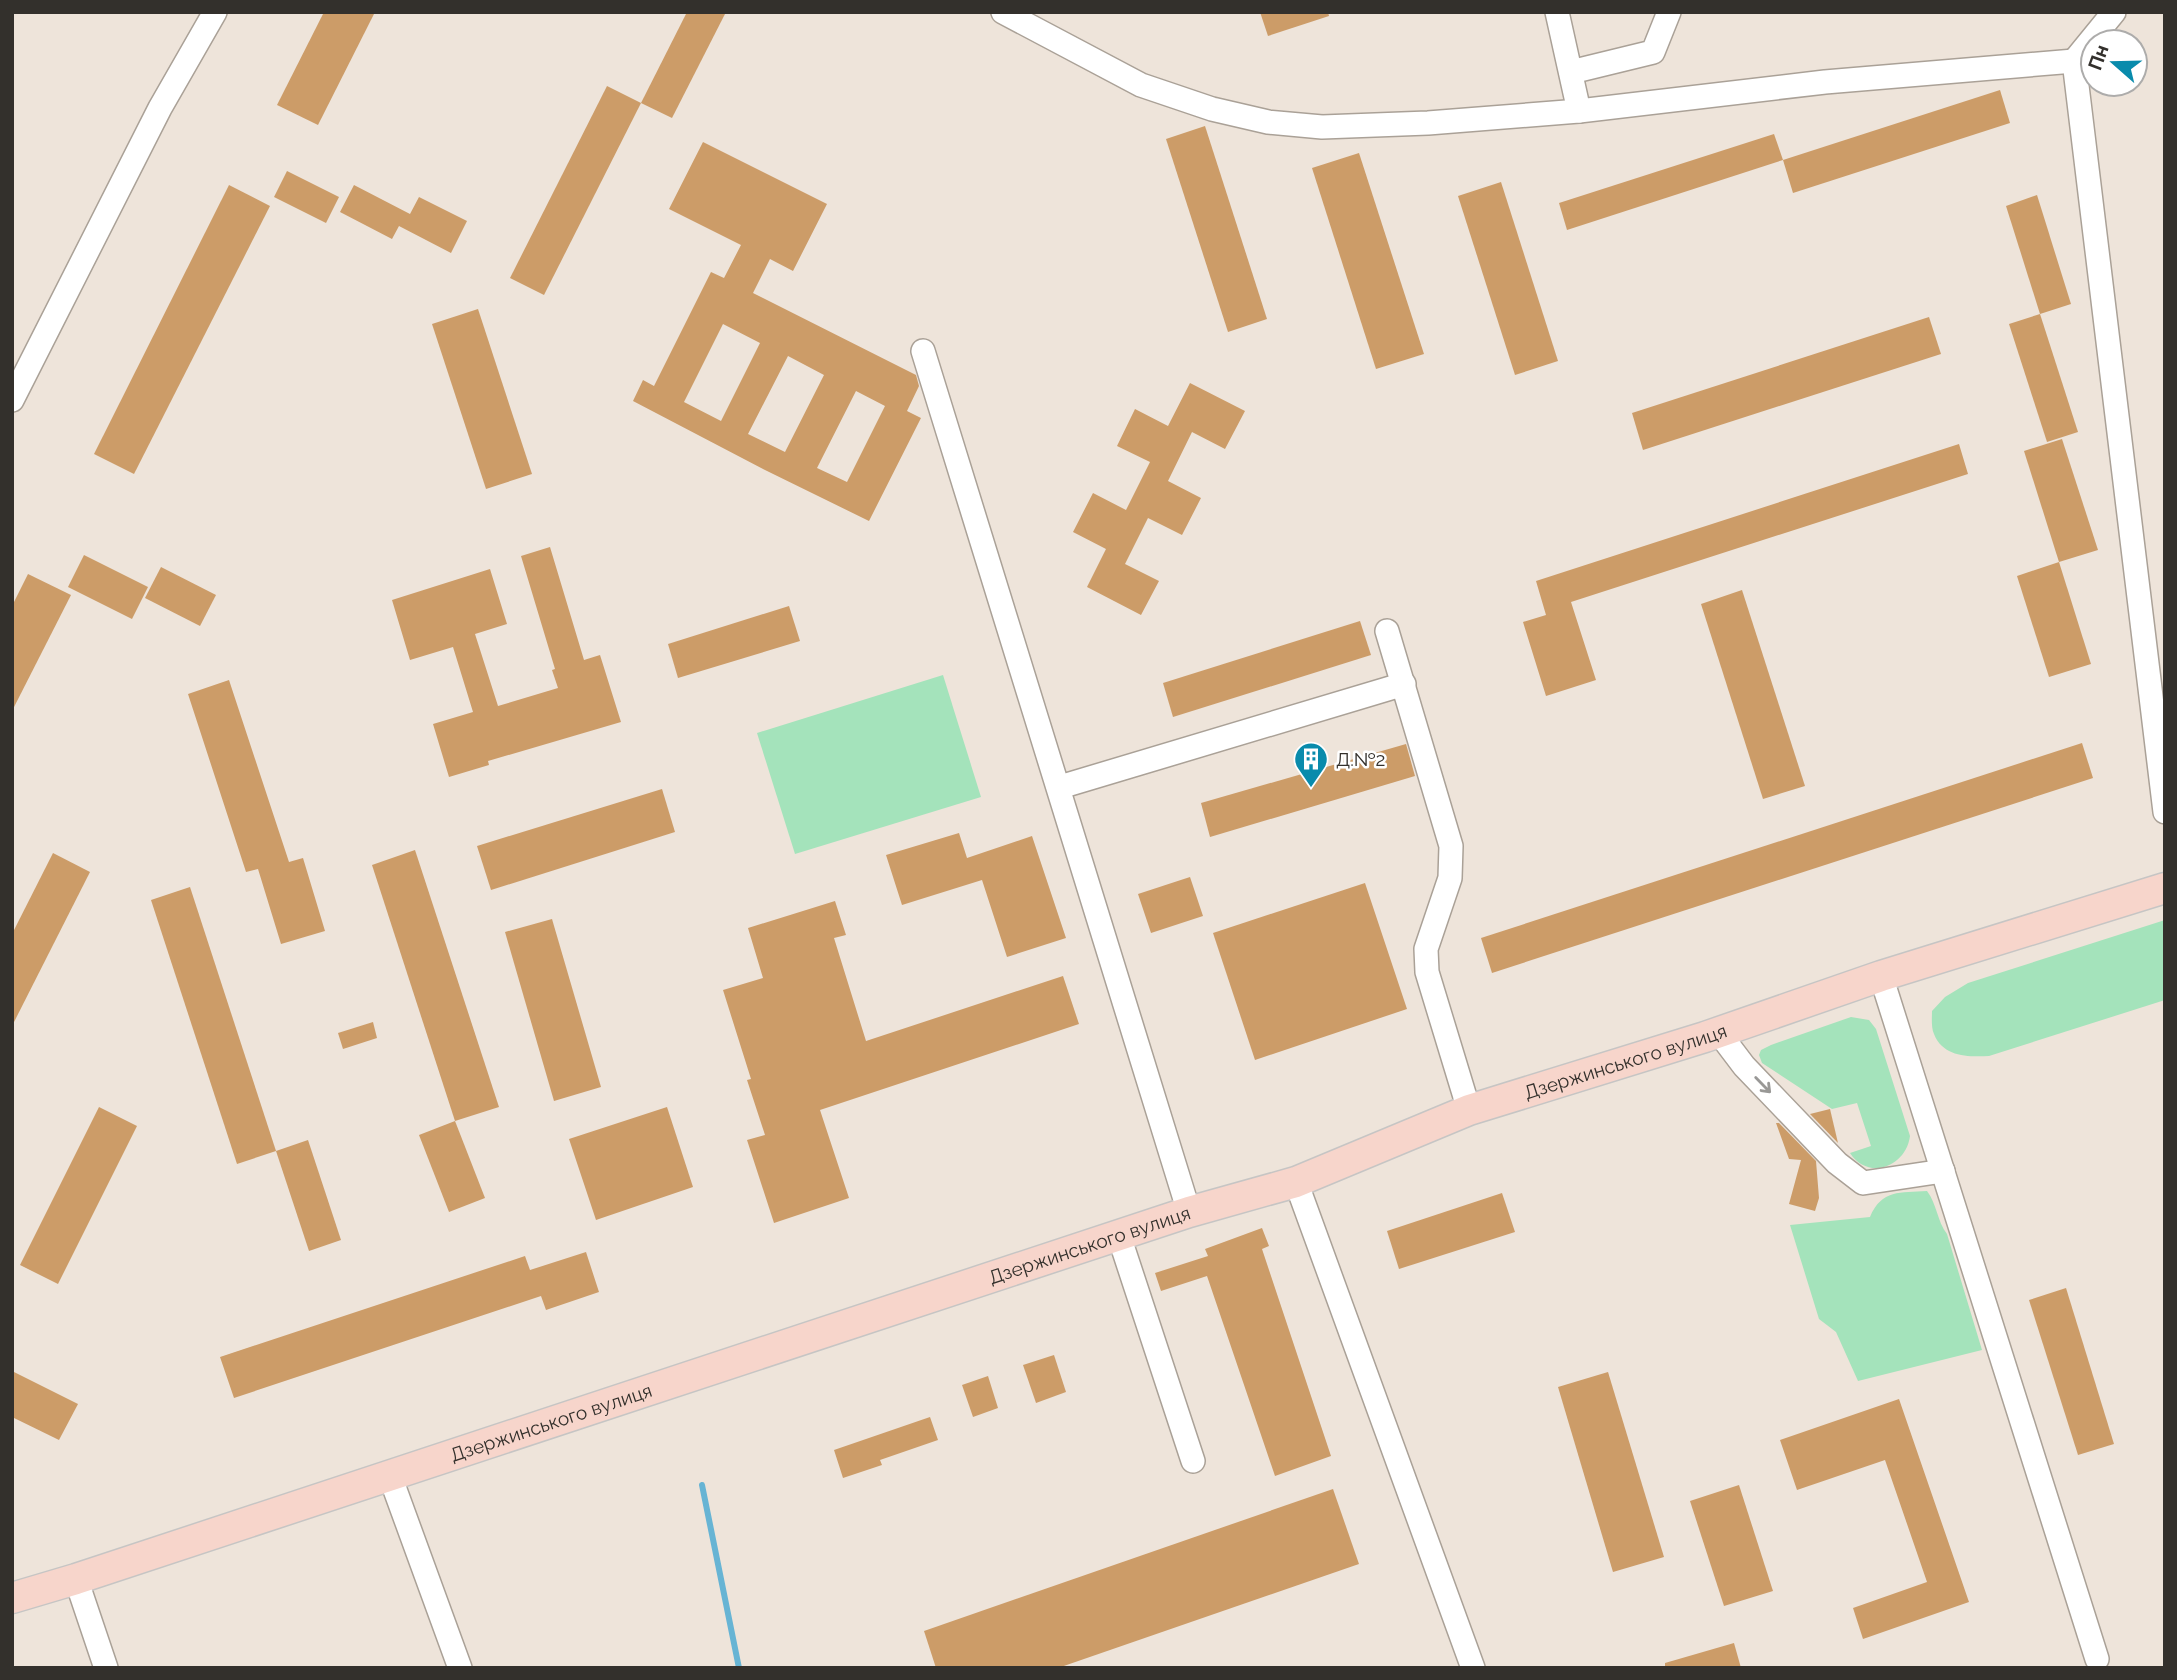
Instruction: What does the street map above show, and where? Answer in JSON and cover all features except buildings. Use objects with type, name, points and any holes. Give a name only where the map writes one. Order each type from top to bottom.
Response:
[{"type":"main road","name":"Дзержинського вулиця","points":[[12,1598],[1189,1212],[1296,1182],[1469,1110],[1719,1033],[1881,976],[2165,888]]},
{"type":"street","points":[[12,400],[160,108],[215,12]]},
{"type":"street","points":[[1003,12],[1141,85],[1212,109],[1268,122],[1322,127],[1428,123],[1579,111],[1825,82],[2074,61],[2114,12]]},
{"type":"street","points":[[1557,12],[1579,111]]},
{"type":"street","points":[[1571,72],[1653,52],[1669,12]]},
{"type":"street","points":[[2074,61],[2165,812]]},
{"type":"street","points":[[923,351],[1189,1212]]},
{"type":"street","points":[[1387,631],[1451,846],[1450,878],[1426,949],[1427,972],[1469,1110]]},
{"type":"street","points":[[1060,788],[1404,684]]},
{"type":"street","points":[[1881,976],[2097,1659]]},
{"type":"street","points":[[1719,1033],[1744,1066],[1827,1153],[1863,1183],[1943,1171]]},
{"type":"street","points":[[1296,1182],[1473,1668]]},
{"type":"street","points":[[1119,1236],[1193,1461]]},
{"type":"street","points":[[390,1476],[460,1668]]},
{"type":"street","points":[[76,1579],[106,1668]]},
{"type":"green space","points":[[943,675],[981,797],[795,854],[757,733]]},
{"type":"green space","points":[[2165,920],[2165,1000],[1989,1056],[1957,1054],[1938,1042],[1932,1026],[1932,1011],[1945,997],[1968,983]]},
{"type":"green space","points":[[1851,1017],[1869,1020],[1876,1029],[1910,1136],[1901,1156],[1885,1167],[1866,1167],[1850,1153],[1871,1146],[1857,1103],[1832,1109],[1762,1063],[1759,1055],[1761,1050],[1771,1045]]},
{"type":"green space","points":[[1927,1191],[1947,1234],[1982,1350],[1858,1381],[1836,1332],[1819,1319],[1790,1225],[1870,1217],[1880,1201],[1886,1197]]},
{"type":"waterway","points":[[702,1485],[739,1668]]},
{"type":"place","name":"Д.№2","points":[[1311,789]]}]
